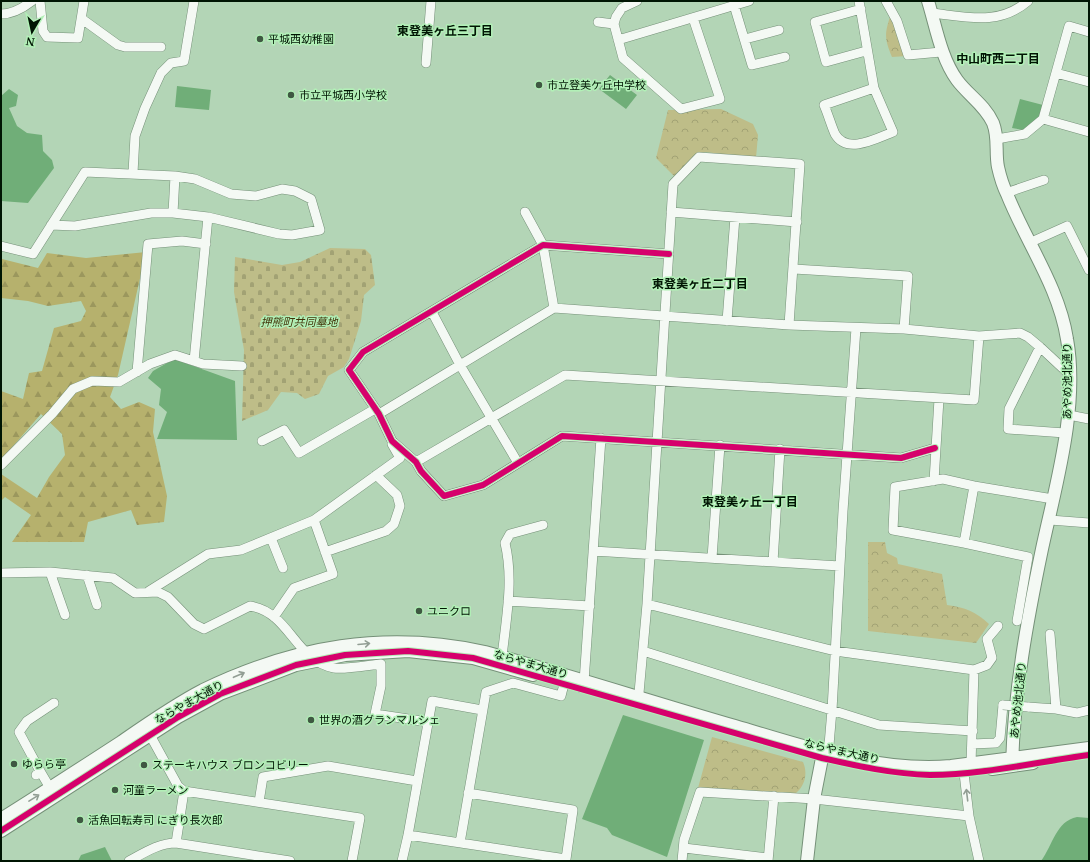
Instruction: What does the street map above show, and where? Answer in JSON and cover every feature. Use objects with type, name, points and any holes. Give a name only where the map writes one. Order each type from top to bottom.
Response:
[{"type":"street","points":[[1,14],[8,14],[26,6],[32,1]]},
{"type":"street","points":[[40,1],[43,31],[47,37],[78,38],[84,1]]},
{"type":"street","points":[[133,173],[135,136],[161,74],[171,63],[184,61],[194,1]]},
{"type":"street","points":[[426,63],[431,1]]},
{"type":"street","points":[[637,1],[622,8],[616,17],[614,24],[623,58],[681,108],[720,99],[693,18]]},
{"type":"street","points":[[618,40],[749,1]]},
{"type":"street","points":[[886,1],[897,21],[908,55],[941,52]]},
{"type":"street","name":"あやめ池北通り","points":[[928,1],[948,66],[958,81],[984,108],[993,124],[997,139],[998,166],[1006,193],[1057,301],[1067,339],[1069,415],[1050,520],[1024,640],[1014,709],[1012,762]]},
{"type":"street","points":[[932,13],[986,19],[1006,15],[1028,1]]},
{"type":"street","points":[[734,5],[746,39],[752,65],[785,57]]},
{"type":"street","points":[[866,51],[826,62],[815,22],[860,5],[866,51],[874,88],[893,132],[857,144],[844,143],[836,136],[824,105],[874,88]]},
{"type":"street","points":[[82,19],[118,45],[125,47],[161,47]]},
{"type":"street","points":[[598,22],[614,24]]},
{"type":"street","points":[[997,139],[1025,134],[1043,119],[1069,26],[1089,32]]},
{"type":"street","points":[[746,39],[779,30]]},
{"type":"street","points":[[1056,73],[1089,82]]},
{"type":"street","points":[[1043,119],[1089,132]]},
{"type":"street","points":[[639,701],[647,604],[673,184],[699,157],[800,164],[789,325]]},
{"type":"street","points":[[1,246],[33,254],[51,225],[85,172],[133,173],[195,179],[231,194],[256,196],[282,189],[295,191],[311,199],[320,230],[292,235],[279,234],[208,217],[173,213],[151,213],[74,226],[51,225]]},
{"type":"street","points":[[173,213],[174,176]]},
{"type":"street","points":[[1006,193],[1044,180]]},
{"type":"street","points":[[526,212],[543,245],[554,308]]},
{"type":"street","points":[[671,212],[797,222]]},
{"type":"street","points":[[194,361],[208,217]]},
{"type":"street","points":[[727,321],[735,217]]},
{"type":"street","points":[[1029,243],[1067,226],[1089,270]]},
{"type":"street","points":[[137,372],[148,244],[182,241],[206,244]]},
{"type":"street","points":[[149,591],[208,554],[241,550],[314,520],[400,458],[391,443],[392,441],[377,411],[349,370],[363,352],[543,245],[669,254]]},
{"type":"street","points":[[794,269],[908,276],[904,329]]},
{"type":"street","points":[[262,441],[284,430],[300,453],[460,365],[554,308],[789,325],[904,329],[979,336],[1020,333],[1028,337],[1040,347],[1069,374]]},
{"type":"street","points":[[432,312],[460,365],[518,463]]},
{"type":"street","points":[[807,861],[814,798],[822,755],[829,745],[856,328]]},
{"type":"street","points":[[416,462],[565,375],[974,400],[979,336]]},
{"type":"street","points":[[1040,347],[1009,409],[1008,429],[1065,433]]},
{"type":"street","points":[[1,465],[52,414],[74,389],[92,381],[119,382],[150,364],[175,355],[203,364],[242,366]]},
{"type":"street","points":[[934,481],[939,399]]},
{"type":"street","points":[[1069,415],[1089,420]]},
{"type":"street","points":[[392,441],[416,462],[421,471],[444,496],[484,485],[562,436],[847,453],[901,458],[935,448]]},
{"type":"street","points":[[352,861],[360,818],[184,791],[178,786],[147,731],[203,690],[264,665],[304,652],[365,644],[427,643],[458,646],[502,657],[582,685],[590,606],[601,438]]},
{"type":"street","points":[[712,558],[720,445]]},
{"type":"street","points":[[773,562],[780,449]]},
{"type":"street","points":[[326,552],[386,531],[394,524],[400,506],[397,495],[376,475]]},
{"type":"street","points":[[1017,621],[1028,557],[893,530],[895,487],[943,480],[1053,499]]},
{"type":"street","points":[[964,543],[974,486]]},
{"type":"street","points":[[274,617],[294,588],[333,574],[314,520]]},
{"type":"street","points":[[1050,520],[1089,523]]},
{"type":"street","points":[[502,657],[508,601],[510,562],[505,542],[510,534],[543,525]]},
{"type":"street","points":[[271,538],[283,568]]},
{"type":"street","points":[[593,551],[840,566]]},
{"type":"street","points":[[1,572],[50,572],[113,578],[135,592],[158,592],[168,597],[194,624],[204,629],[250,606],[256,607],[284,624],[304,652],[316,661],[335,669],[381,664],[381,686],[375,714],[428,722]]},
{"type":"street","points":[[50,572],[65,615]]},
{"type":"street","points":[[87,575],[97,605]]},
{"type":"street","points":[[508,601],[590,606]]},
{"type":"street","points":[[647,604],[835,651],[974,670],[987,665],[992,658],[987,639],[998,626]]},
{"type":"street","points":[[1050,634],[1056,709]]},
{"type":"street","name":"ならやま大通り","points":[[1,819],[50,788],[147,731],[220,694],[271,674],[316,661],[345,655],[408,651],[473,658],[564,684],[582,685],[871,769],[930,774],[1012,762],[1089,755]]},
{"type":"street","points":[[643,651],[878,725],[973,731]]},
{"type":"street","points":[[974,670],[973,731],[968,768],[969,816],[979,861]]},
{"type":"street","points":[[460,843],[486,692],[513,682],[561,696],[564,684]]},
{"type":"street","points":[[402,861],[432,701],[482,710]]},
{"type":"street","points":[[50,788],[38,773],[19,732],[27,721],[54,703]]},
{"type":"street","points":[[972,744],[996,743],[1000,738],[1003,705],[1056,709],[1062,712],[1077,713],[1089,710]]},
{"type":"street","name":"ならやま大通り","points":[[1,831],[147,731]]},
{"type":"street","points":[[1012,762],[1089,748]]},
{"type":"street","points":[[259,802],[263,777],[328,766],[417,781]]},
{"type":"street","points":[[176,843],[184,791]]},
{"type":"street","points":[[682,861],[684,840],[700,792],[814,798],[969,816]]},
{"type":"street","points":[[408,835],[566,859],[573,810],[468,793]]},
{"type":"street","points":[[684,848],[768,860],[774,796]]},
{"type":"street","points":[[129,861],[167,843],[176,843],[290,861]]},
{"type":"green space","points":[[890,17],[907,56],[892,57],[886,37]]},
{"type":"green space","points":[[721,109],[753,124],[758,135],[756,158],[705,152],[674,176],[656,158],[668,110]]},
{"type":"green space","name":"押熊町共同墓地","points":[[330,248],[365,249],[371,255],[375,285],[364,295],[361,321],[349,359],[344,367],[328,376],[319,394],[305,399],[297,393],[281,392],[268,410],[242,421],[244,350],[234,292],[235,257],[282,265],[300,262]]},
{"type":"green space","points":[[146,252],[118,375],[110,397],[121,409],[139,402],[155,409],[153,432],[167,496],[164,522],[137,525],[131,510],[88,522],[84,542],[12,542],[31,515],[5,497],[1,501],[1,474],[37,498],[49,477],[65,455],[62,434],[41,414],[1,460],[1,391],[23,399],[29,373],[42,371],[54,328],[81,321],[86,311],[81,301],[48,306],[28,301],[1,298],[1,261],[2,259],[38,268],[47,253],[86,258]]},
{"type":"green space","points":[[868,542],[885,542],[887,553],[897,558],[898,564],[942,574],[947,605],[970,611],[989,624],[976,643],[868,631]]},
{"type":"green space","points":[[712,737],[803,762],[805,766],[805,779],[802,787],[796,793],[698,788]]},
{"type":"shaded area","points":[[610,75],[637,95],[626,109],[599,89]]},
{"type":"shaded area","points":[[177,86],[211,90],[209,110],[175,107]]},
{"type":"shaded area","points":[[9,89],[18,95],[16,106],[9,108],[17,126],[27,133],[42,135],[43,151],[52,160],[54,168],[28,203],[1,201],[1,96]]},
{"type":"shaded area","points":[[1020,99],[1043,105],[1038,121],[1023,130],[1012,128]]},
{"type":"shaded area","points":[[174,359],[235,381],[237,440],[157,439],[167,412],[159,405],[161,389],[148,378],[153,371]]},
{"type":"shaded area","points":[[623,715],[704,740],[667,857],[612,835],[607,828],[582,819]]},
{"type":"shaded area","points":[[1077,817],[1089,818],[1089,861],[1041,861],[1064,823]]},
{"type":"shaded area","points":[[105,847],[112,861],[78,861],[81,855]]},
{"type":"cycle path","points":[[669,254],[543,245],[363,352],[349,370],[379,414],[392,441],[416,462],[421,471],[444,496],[483,485],[562,436],[901,458],[935,448]]},
{"type":"cycle path","points":[[1,831],[178,717],[220,694],[296,665],[345,655],[408,651],[473,658],[822,758],[862,767],[889,771],[930,775],[970,773],[1089,755]]},
{"type":"place","name":"平城西幼稚園","points":[[260,39]]},
{"type":"place","name":"市立登美ケ丘中学校","points":[[539,85]]},
{"type":"place","name":"市立平城西小学校","points":[[291,95]]},
{"type":"place","name":"ユニクロ","points":[[419,611]]},
{"type":"place","name":"世界の酒グランマルシェ","points":[[311,720]]},
{"type":"place","name":"ゆらら亭","points":[[14,764]]},
{"type":"place","name":"ステーキハウス ブロンコビリー","points":[[144,765]]},
{"type":"place","name":"河童ラーメン","points":[[115,790]]},
{"type":"place","name":"活魚回転寿司 にぎり長次郎","points":[[80,820]]},
{"type":"district","name":"東登美ヶ丘三丁目","points":[[445,31]]},
{"type":"district","name":"中山町西二丁目","points":[[998,59]]},
{"type":"district","name":"東登美ヶ丘二丁目","points":[[700,284]]},
{"type":"district","name":"東登美ヶ丘一丁目","points":[[750,502]]}]
